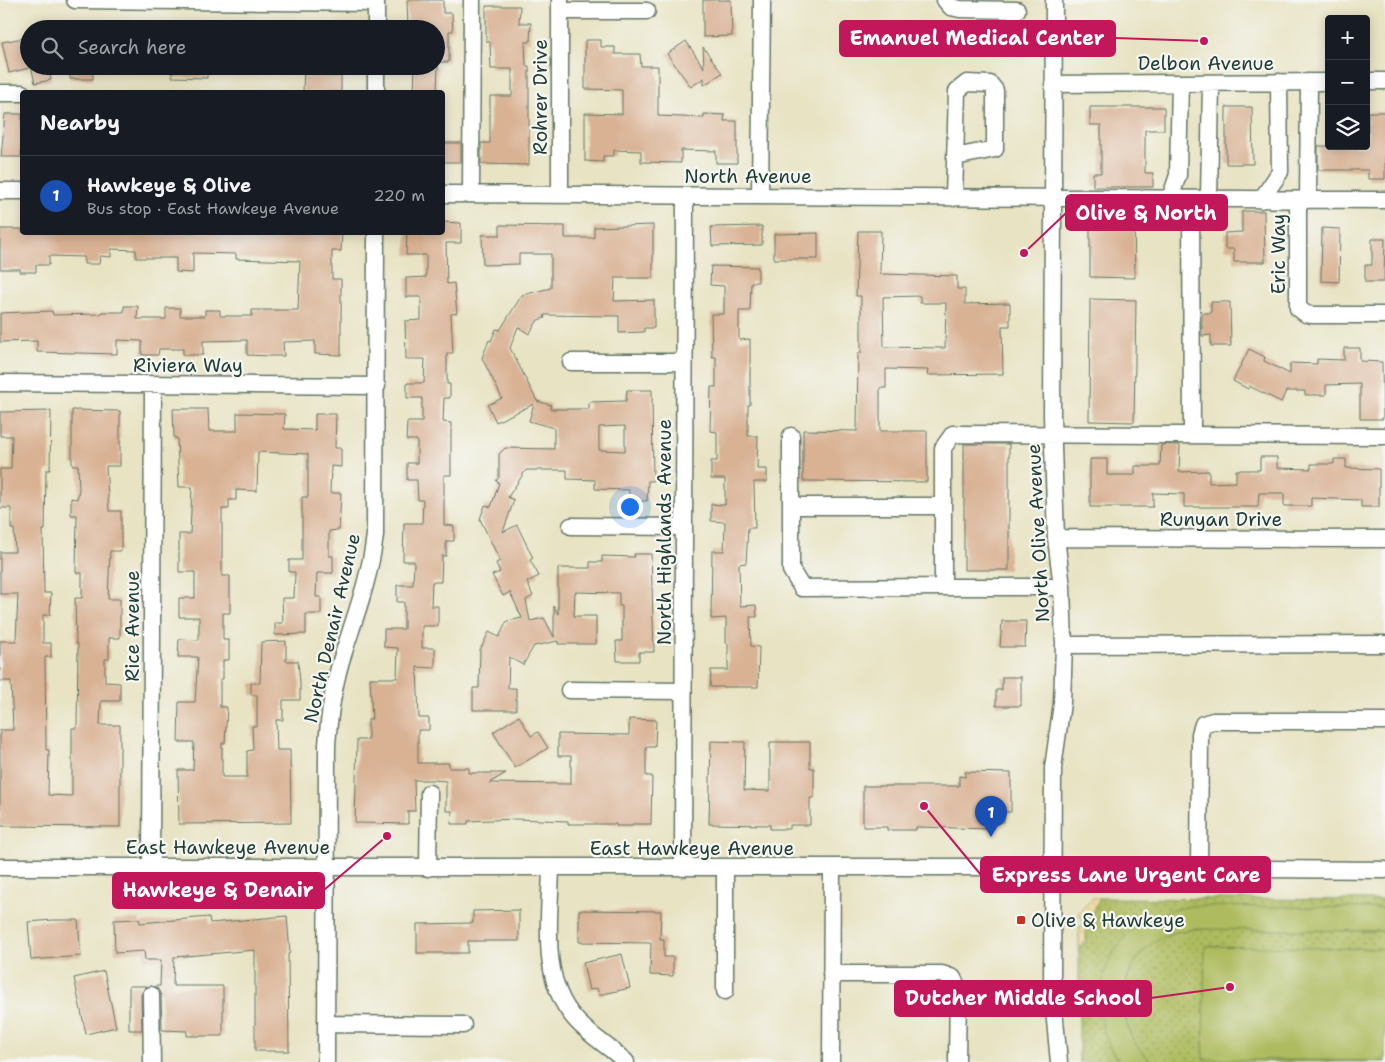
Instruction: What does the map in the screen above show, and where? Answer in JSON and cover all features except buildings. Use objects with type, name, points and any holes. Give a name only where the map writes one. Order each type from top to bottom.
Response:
[{"type":"street","points":[[75,0],[376,1],[376,20]]},
{"type":"street","points":[[471,194],[472,0]]},
{"type":"street","points":[[760,196],[762,0]]},
{"type":"street","points":[[945,0],[951,7],[960,9],[1017,10]]},
{"type":"street","name":"North Olive Avenue","points":[[1054,0],[1053,435],[1056,538],[1062,588],[1064,645],[1062,703],[1053,760],[1053,995],[1059,1062]]},
{"type":"street","points":[[560,5],[647,11]]},
{"type":"street","name":"Rohrer Drive","points":[[560,5],[560,195]]},
{"type":"street","points":[[376,75],[376,90]]},
{"type":"street","points":[[1370,81],[1385,81]]},
{"type":"street","points":[[1209,200],[1211,82]]},
{"type":"street","points":[[1261,200],[1280,172],[1279,82]]},
{"type":"street","name":"Eric Way","points":[[1309,82],[1298,308],[1306,314],[1312,315],[1385,315]]},
{"type":"street","name":"Delbon Avenue","points":[[1054,84],[1325,82]]},
{"type":"street","points":[[954,198],[955,157],[957,91],[967,83],[990,84],[995,90],[995,149],[955,157]]},
{"type":"street","points":[[1170,200],[1178,175],[1180,83]]},
{"type":"street","points":[[0,93],[20,93]]},
{"type":"street","points":[[0,191],[20,191]]},
{"type":"street","name":"North Avenue","points":[[445,194],[1385,200]]},
{"type":"street","name":"North Highlands Avenue","points":[[682,868],[685,196]]},
{"type":"street","points":[[1191,200],[1192,435]]},
{"type":"street","name":"North Denair Avenue","points":[[326,1062],[327,745],[330,711],[341,662],[368,578],[375,534],[376,235]]},
{"type":"street","points":[[571,362],[684,362]]},
{"type":"street","name":"Riviera Way","points":[[0,383],[377,386]]},
{"type":"street","name":"Rice Avenue","points":[[152,867],[153,385]]},
{"type":"street","points":[[943,588],[943,448],[953,434],[1385,436]]},
{"type":"street","points":[[792,436],[791,570],[802,588],[1062,588]]},
{"type":"street","points":[[791,506],[943,506]]},
{"type":"street","points":[[571,526],[684,527]]},
{"type":"street","name":"Runyan Drive","points":[[1056,538],[1385,539]]},
{"type":"street","points":[[1064,645],[1385,644]]},
{"type":"street","points":[[570,690],[683,691]]},
{"type":"street","points":[[1199,869],[1200,734],[1203,724],[1213,721],[1385,721]]},
{"type":"street","points":[[428,868],[429,793]]},
{"type":"street","name":"East Hawkeye Avenue","points":[[0,867],[1052,867],[1385,870]]},
{"type":"street","points":[[831,1062],[832,867]]},
{"type":"street","points":[[551,868],[550,953],[556,988],[574,1018],[585,1030],[626,1062]]},
{"type":"street","points":[[725,868],[725,991]]},
{"type":"street","points":[[832,974],[942,974],[953,978],[958,988],[957,1062]]},
{"type":"street","points":[[151,995],[152,1062]]},
{"type":"street","points":[[326,1024],[463,1025]]},
{"type":"green space","points":[[1100,898],[1385,900],[1385,908],[1146,920],[1127,935],[1113,954],[1115,1057],[1120,1062],[1079,1062],[1079,948],[1086,942],[1086,923]]},
{"type":"green space","points":[[1192,906],[1385,908],[1385,931],[1193,929],[1161,938],[1143,952],[1133,967],[1126,983],[1124,1000],[1125,1017],[1130,1034],[1139,1049],[1152,1062],[1120,1062],[1110,1048],[1104,1032],[1101,1015],[1100,997],[1108,964],[1116,948],[1141,923],[1166,912]]},
{"type":"green space","points":[[1193,929],[1385,931],[1385,1062],[1152,1062],[1139,1049],[1130,1034],[1125,1017],[1126,983],[1133,967],[1143,952],[1157,940],[1170,934]]},
{"type":"green space","points":[[1205,946],[1385,949],[1385,1061],[1203,1059]]},
{"type":"sand","points":[[1093,898],[1100,898],[1086,923],[1086,942],[1079,948],[1079,927],[1083,927],[1083,916],[1079,916],[1079,912]]},
{"type":"place","name":"Emanuel Medical Center","points":[[1204,41]]},
{"type":"place","name":"Olive & North","points":[[1024,253]]},
{"type":"place","name":"Express Lane Urgent Care","points":[[924,806]]},
{"type":"place","name":"Hawkeye & Denair","points":[[387,836]]},
{"type":"place","name":"Hawkeye & Olive","points":[[991,837]]},
{"type":"place","name":"Olive & Hawkeye","points":[[1021,920]]},
{"type":"place","name":"Dutcher Middle School","points":[[1230,987]]}]
